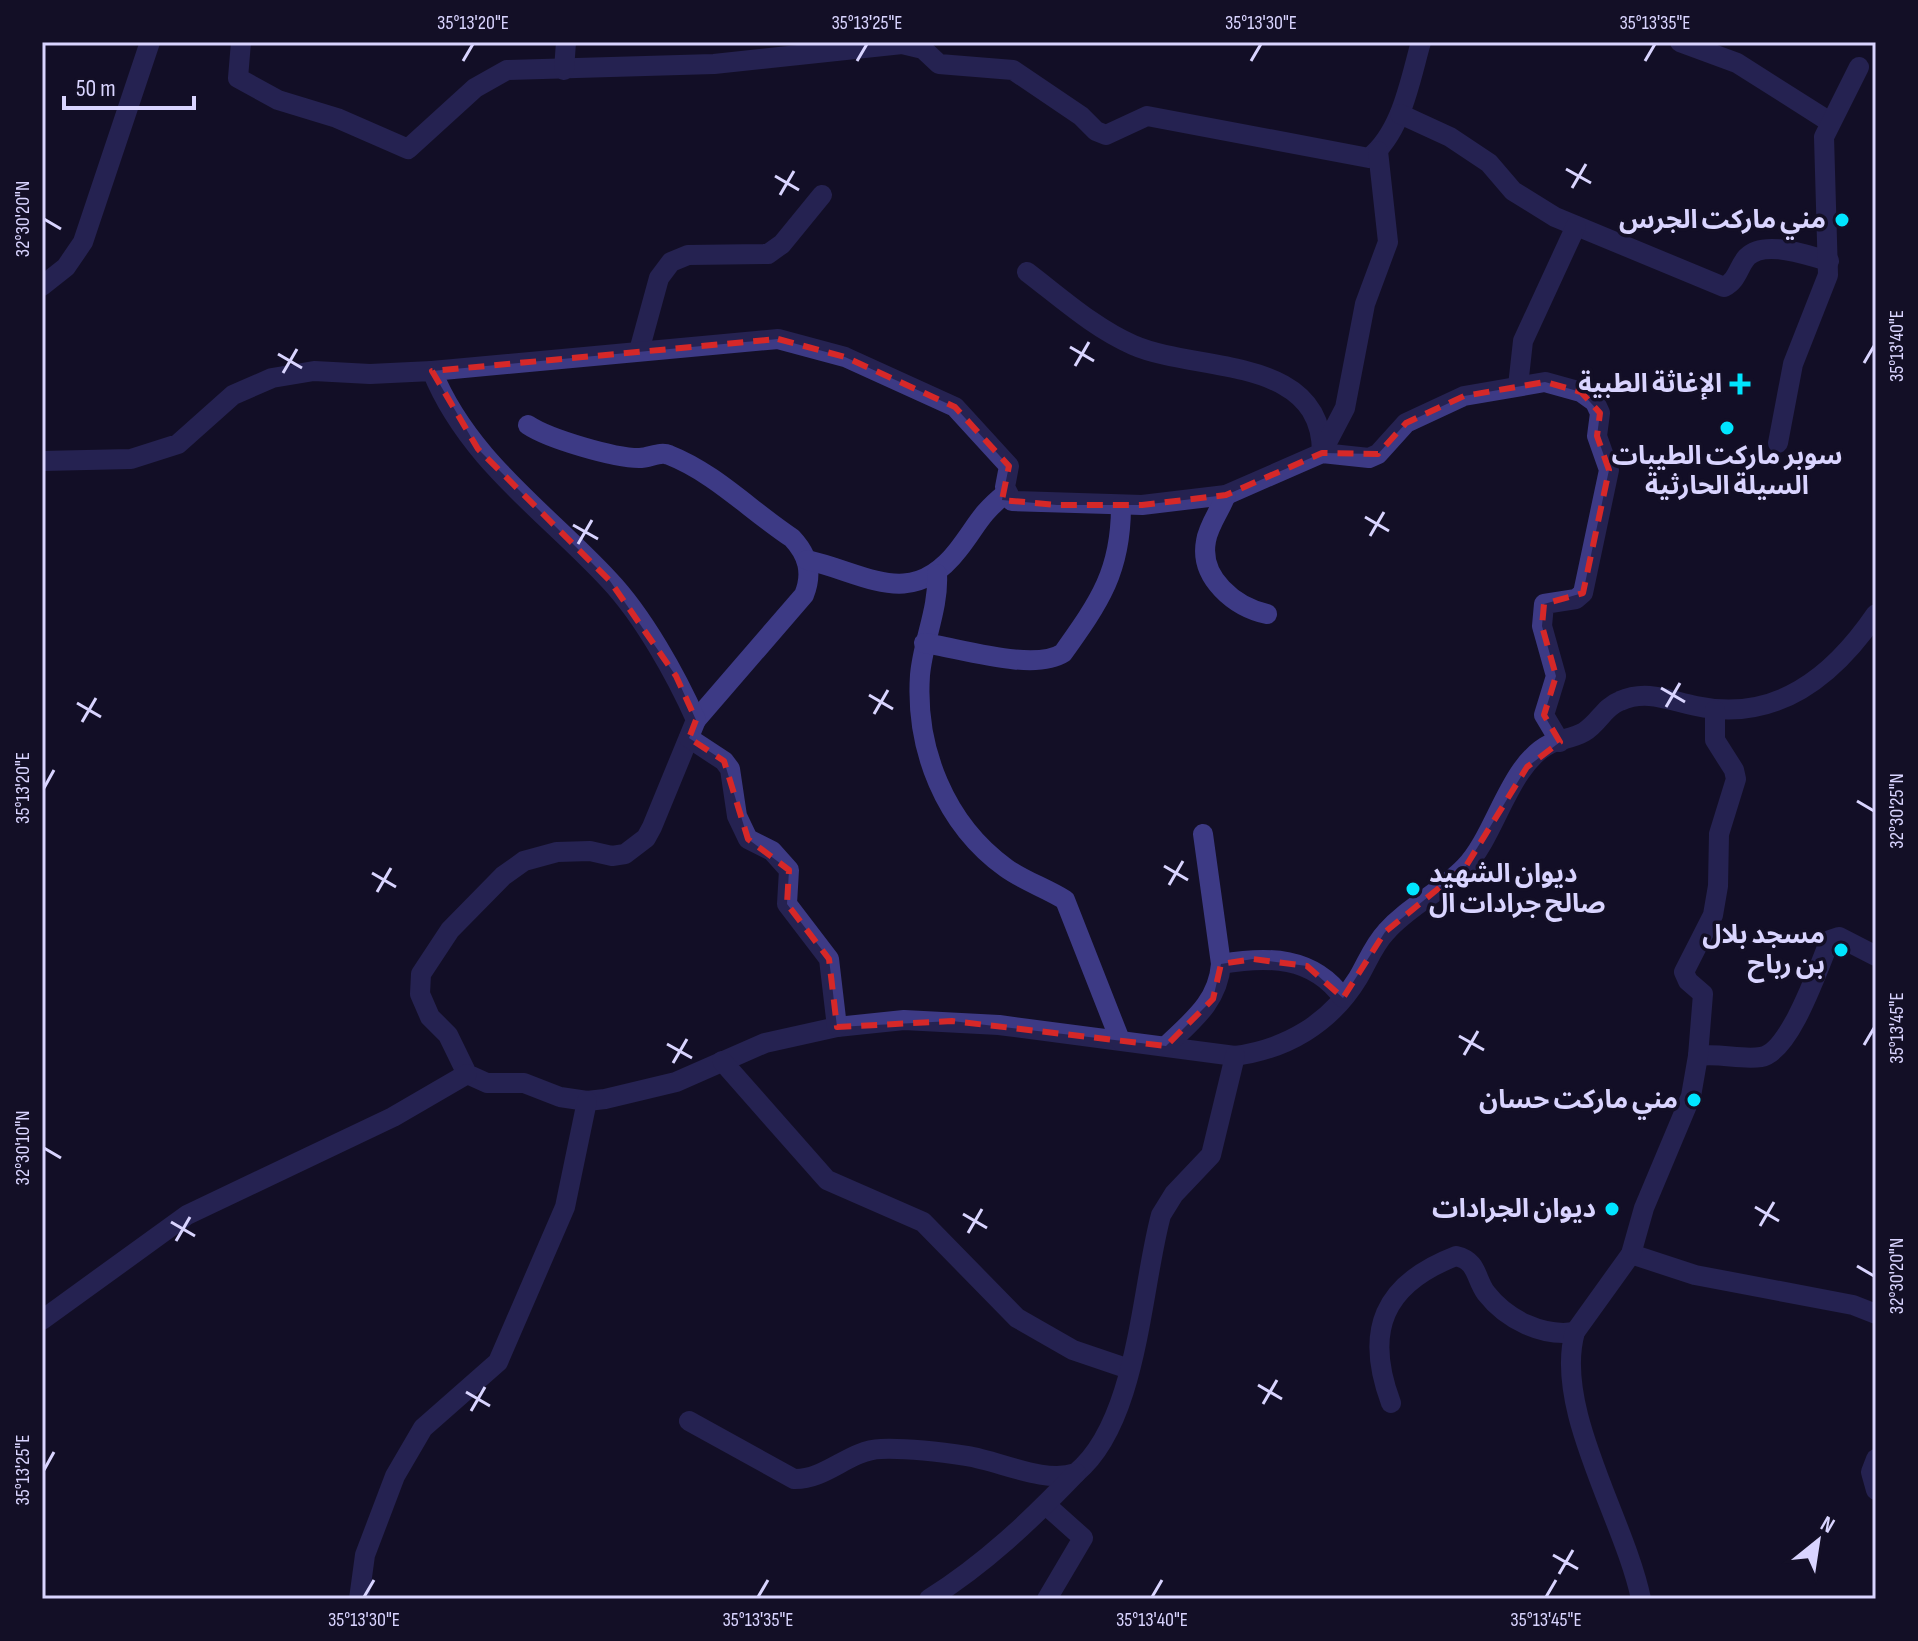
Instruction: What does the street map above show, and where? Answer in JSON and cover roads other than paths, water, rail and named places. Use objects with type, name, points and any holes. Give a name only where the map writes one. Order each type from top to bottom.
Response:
[{"type":"street","points":[[42,286],[66,267],[83,242],[150,42]]},
{"type":"street","points":[[241,42],[238,78],[278,100],[337,118],[408,149],[475,88],[507,70],[714,64],[902,44],[923,45],[939,64],[1013,70],[1081,116],[1096,131],[1106,135],[1147,116],[1369,158],[1378,151],[1400,114],[1421,42]]},
{"type":"street","points":[[564,70],[566,42]]},
{"type":"street","points":[[1680,42],[1737,63],[1830,122]]},
{"type":"street","points":[[1778,443],[1793,364],[1828,275],[1822,168],[1824,137],[1859,67]]},
{"type":"street","points":[[1400,114],[1450,137],[1489,163],[1513,191],[1576,226],[1724,287],[1733,283],[1753,253],[1772,249],[1829,261]]},
{"type":"street","points":[[1322,453],[1345,408],[1365,304],[1385,255],[1388,229],[1378,151]]},
{"type":"street","points":[[639,351],[659,278],[671,262],[688,255],[768,254],[782,244],[822,195]]},
{"type":"street","points":[[1518,386],[1523,341],[1576,226]]},
{"type":"street","points":[[1027,272],[1132,345],[1242,370],[1291,391],[1315,412],[1322,429],[1322,453]]},
{"type":"street","points":[[42,461],[131,459],[178,444],[233,395],[272,378],[314,371],[370,374],[432,371],[778,339],[845,357],[955,407],[1009,466],[1005,494],[981,514],[958,550],[937,574],[918,583],[899,585],[868,580],[807,560]]},
{"type":"street","points":[[432,371],[444,402],[478,449],[540,516],[610,581],[676,676],[693,729],[730,769],[737,816],[748,839],[772,851],[789,870],[791,878],[787,904],[829,959],[837,1027]]},
{"type":"street","points":[[1005,494],[1012,501],[1121,506],[1226,495],[1322,453],[1369,458],[1385,449],[1406,423],[1464,396],[1545,382],[1581,392],[1595,402],[1600,413],[1599,448],[1609,470],[1583,593],[1576,599],[1544,604],[1542,626],[1556,676],[1544,715],[1560,742]]},
{"type":"street","points":[[528,425],[582,447],[618,456],[641,458],[665,453],[699,470],[792,538],[807,560],[809,578],[804,595],[693,729],[652,827],[637,848],[612,856],[590,851],[557,852],[524,861],[503,876],[450,930],[427,963],[419,984],[423,1006],[448,1035],[467,1074],[487,1083],[524,1083],[560,1097],[587,1101],[676,1082],[765,1043],[837,1027],[904,1020],[952,1021],[1235,1056],[1268,1051],[1289,1043],[1343,998],[1385,932],[1416,903],[1466,866],[1486,839],[1510,792],[1527,767],[1550,744],[1585,732],[1606,708],[1637,696],[1662,696],[1715,710],[1756,709],[1779,702],[1811,686],[1836,664],[1876,614]]},
{"type":"street","points":[[1226,495],[1206,541],[1210,573],[1232,599],[1248,610],[1267,614]]},
{"type":"street","points":[[924,643],[1026,661],[1054,659],[1063,653],[1113,574],[1121,533],[1121,506]]},
{"type":"street","points":[[937,574],[937,595],[924,643],[920,718],[928,758],[944,796],[965,829],[987,853],[1020,878],[1065,900],[1120,1040]]},
{"type":"street","points":[[1641,1599],[1623,1532],[1581,1429],[1573,1383],[1575,1332],[1631,1254],[1644,1208],[1691,1096],[1703,994],[1688,981],[1684,972],[1713,915],[1718,886],[1719,834],[1736,779],[1734,770],[1715,740],[1715,710]]},
{"type":"street","points":[[1166,1046],[1213,999],[1219,984],[1221,964],[1203,834]]},
{"type":"street","points":[[1698,1056],[1718,1053],[1759,1058],[1778,1049],[1802,1007],[1830,940],[1839,937],[1876,956]]},
{"type":"street","points":[[1221,964],[1253,959],[1291,961],[1318,972],[1343,998]]},
{"type":"street","points":[[929,1599],[985,1560],[1046,1505],[1107,1435],[1129,1369],[1161,1215],[1174,1194],[1211,1155],[1235,1056]]},
{"type":"street","points":[[722,1061],[827,1180],[923,1222],[1017,1318],[1073,1350],[1129,1369]]},
{"type":"street","points":[[42,1320],[187,1215],[393,1117],[467,1074]]},
{"type":"street","points":[[359,1599],[365,1555],[395,1476],[423,1428],[498,1362],[565,1207],[587,1101]]},
{"type":"street","points":[[1631,1254],[1695,1275],[1853,1305],[1876,1314]]},
{"type":"street","points":[[1391,1403],[1378,1354],[1380,1324],[1405,1288],[1438,1263],[1456,1256],[1472,1263],[1487,1294],[1519,1320],[1555,1335],[1575,1332]]},
{"type":"street","points":[[689,1421],[794,1479],[813,1477],[865,1452],[880,1449],[967,1456],[1057,1476],[1076,1473]]},
{"type":"street","points":[[1876,1459],[1871,1472],[1876,1490]]},
{"type":"street","points":[[1046,1505],[1083,1538],[1047,1599]]},
{"type":"place","name":"مني ماركت الجرس","points":[[1842,220]]},
{"type":"place","name":"الإغاثة الطبية","points":[[1740,384]]},
{"type":"place","name":"سوبر ماركت الطيبات السيلة الحارثية","points":[[1727,428]]},
{"type":"place","name":"ديوان الشهيد صالح جرادات ال","points":[[1413,889]]},
{"type":"place","name":"مسجد بلال بن رباح","points":[[1841,950]]},
{"type":"place","name":"مني ماركت حسان","points":[[1694,1100]]},
{"type":"place","name":"ديوان الجرادات","points":[[1612,1209]]}]
